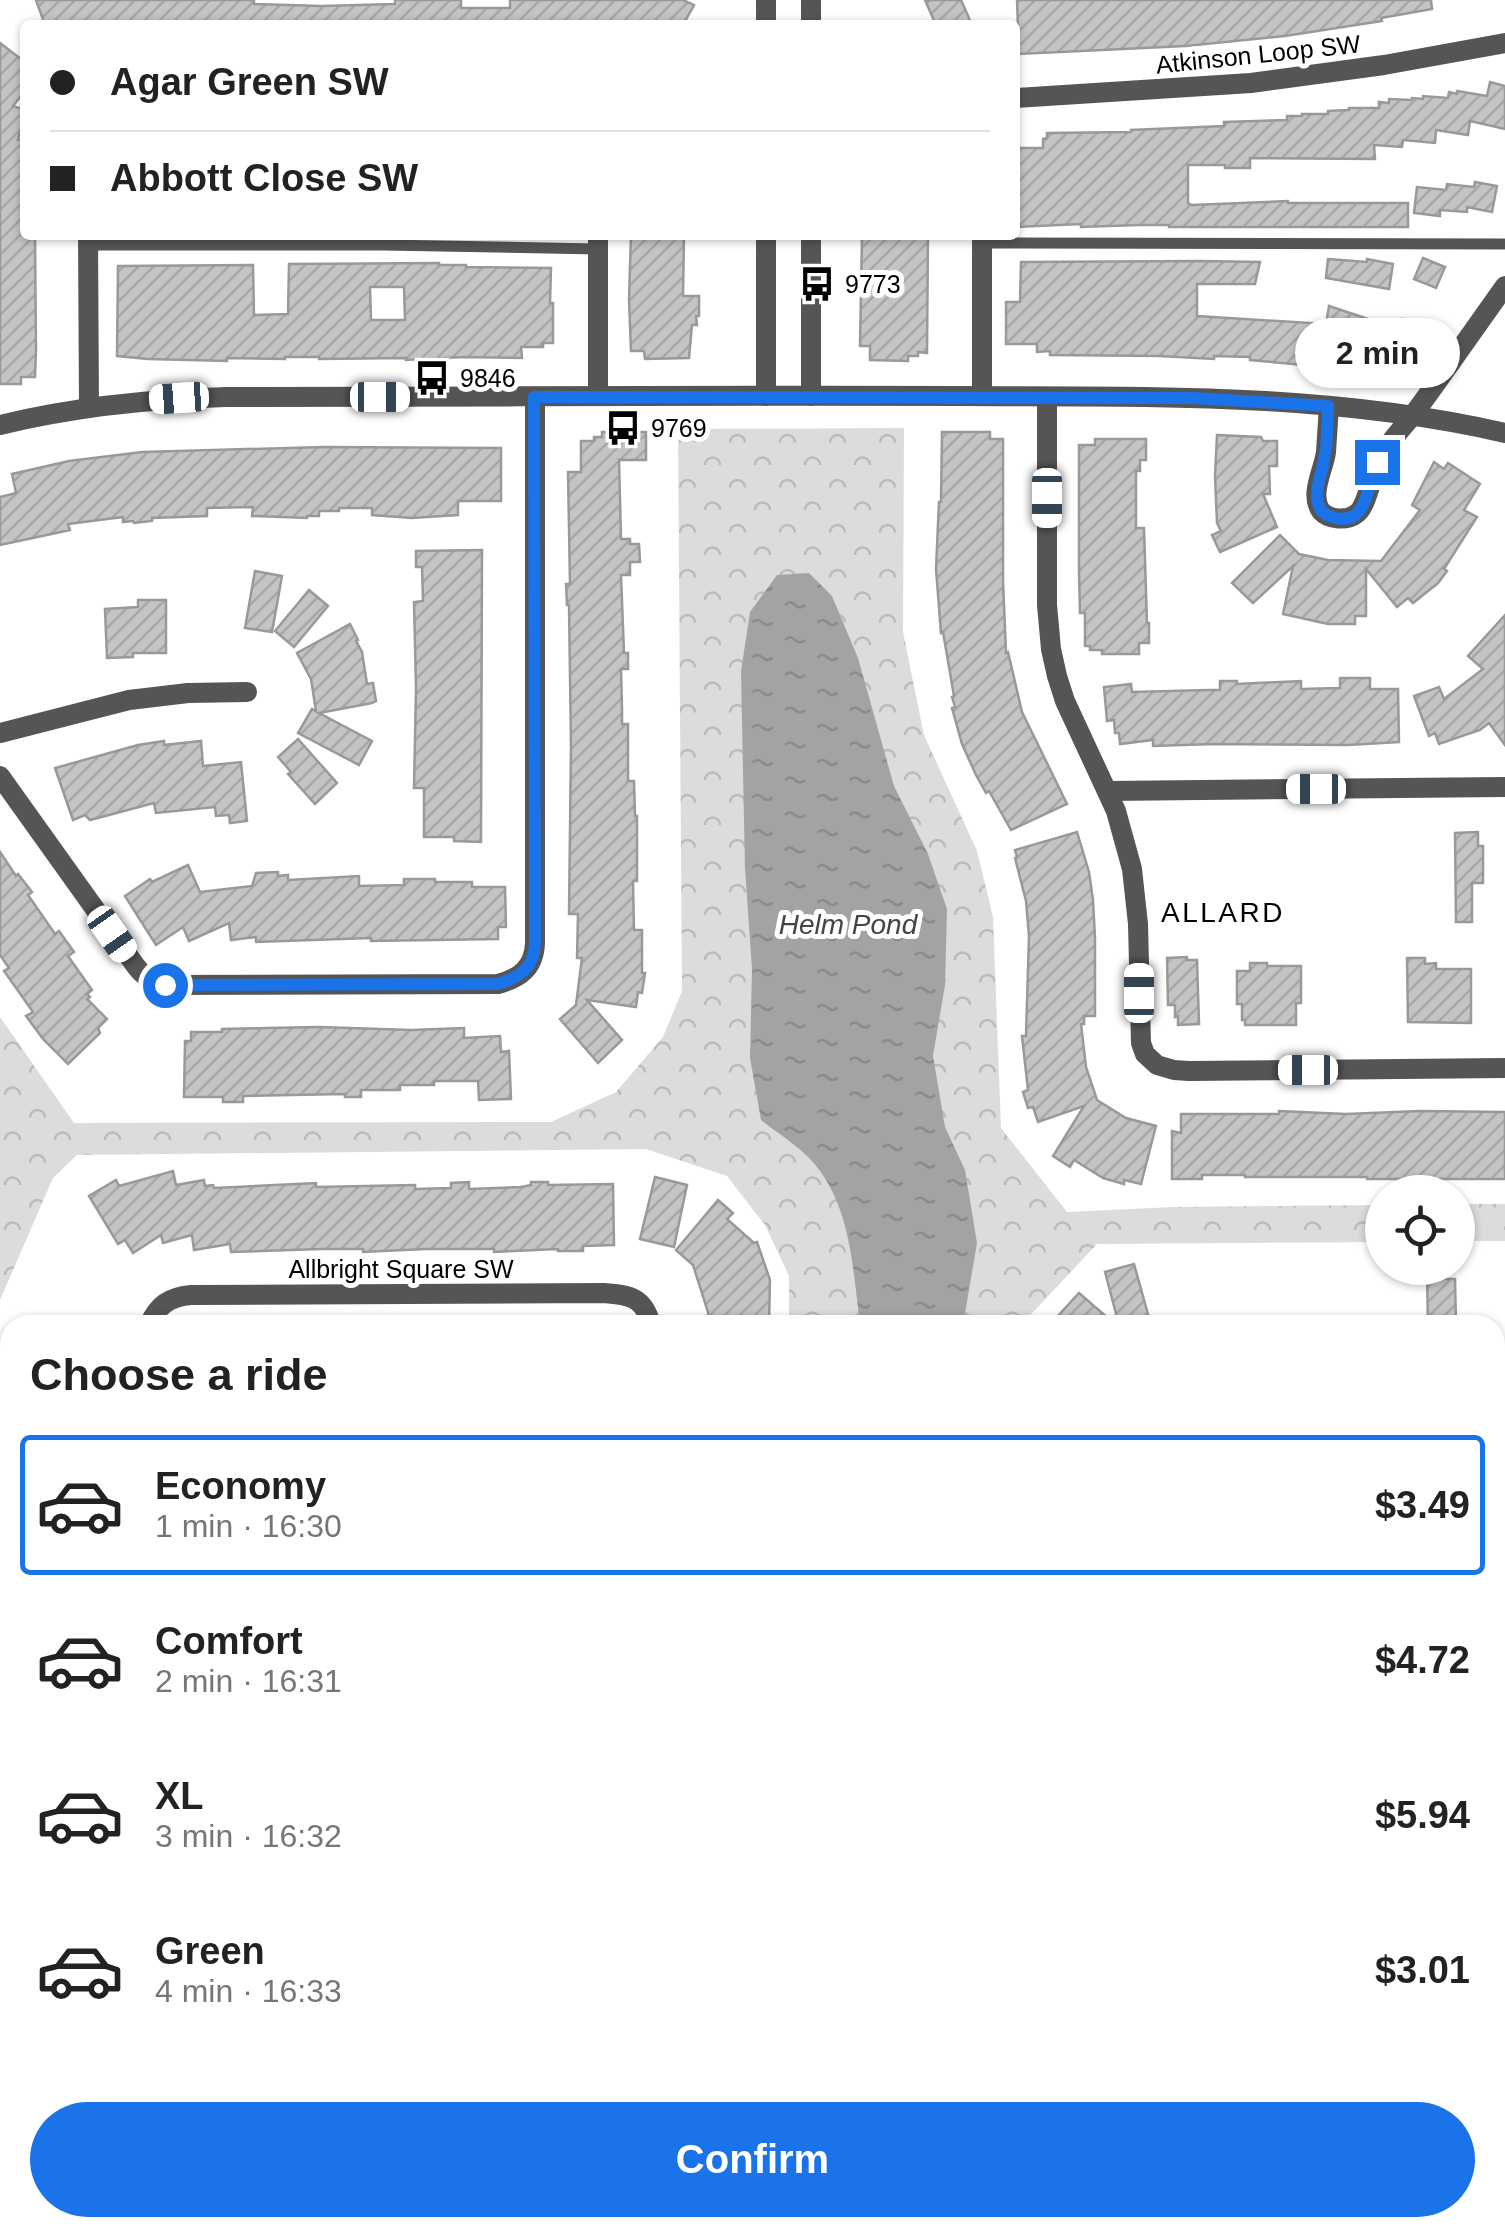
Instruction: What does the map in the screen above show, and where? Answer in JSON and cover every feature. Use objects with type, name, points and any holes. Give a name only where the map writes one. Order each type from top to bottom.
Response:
[{"type":"street","name":"Atkinson Loop SW","points":[[1020,98],[1251,83],[1505,43]]},
{"type":"street","points":[[88,240],[89,408]]},
{"type":"street","points":[[766,240],[766,396]]},
{"type":"street","points":[[811,240],[811,396]]},
{"type":"street","points":[[982,240],[982,396]]},
{"type":"street","points":[[598,242],[598,396]]},
{"type":"street","points":[[1328,406],[1319,506],[1324,514],[1335,518],[1355,515],[1363,508],[1377,462],[1505,286]]},
{"type":"street","points":[[0,425],[146,400],[226,397],[982,396],[1211,398],[1328,406],[1413,415],[1505,433]]},
{"type":"street","points":[[0,776],[134,965],[152,982],[498,984],[520,975],[533,958],[535,944],[534,397]]},
{"type":"street","points":[[1047,397],[1047,606],[1051,649],[1065,701],[1108,791],[1132,869],[1138,924],[1140,1034],[1149,1060],[1164,1068],[1189,1070],[1505,1068]]},
{"type":"street","points":[[0,733],[129,700],[247,692]]},
{"type":"street","points":[[1108,791],[1505,787]]},
{"type":"street","name":"Allbright Square SW","points":[[153,1315],[166,1300],[191,1295],[604,1294],[640,1301],[648,1315]]},
{"type":"lane","points":[[1020,239],[1505,244]]},
{"type":"lane","points":[[88,240],[383,245],[598,242]]},
{"type":"green space","points":[[904,428],[903,632],[924,735],[977,851],[993,917],[1001,1128],[1067,1212],[1365,1205],[1365,1242],[1097,1244],[1030,1315],[789,1315],[789,1276],[765,1225],[727,1176],[646,1149],[77,1155],[53,1178],[0,1300],[0,1017],[74,1123],[551,1122],[616,1092],[663,1037],[682,991],[678,429]]},
{"type":"green space","points":[[1475,1204],[1505,1204],[1505,1241],[1475,1241]]},
{"type":"water","name":"Helm Pond","points":[[809,573],[832,596],[858,658],[894,786],[928,854],[947,909],[945,985],[933,1056],[945,1127],[965,1170],[977,1243],[965,1315],[859,1315],[848,1238],[835,1196],[811,1160],[761,1120],[750,1058],[752,969],[745,868],[741,671],[750,612],[777,575]]},
{"type":"building","points":[[36,0],[254,0],[254,4],[321,6],[461,0],[461,8],[510,8],[510,0],[683,0],[694,5],[686,20],[43,20]]},
{"type":"building","points":[[925,0],[961,0],[970,20],[934,20]]},
{"type":"building","points":[[1017,0],[1431,0],[1432,9],[1285,36],[1186,46],[1020,54]]},
{"type":"building","points":[[0,43],[20,58],[20,97],[13,106],[20,108],[20,240],[35,240],[36,350],[35,377],[21,377],[21,384],[0,384]]},
{"type":"building","points":[[1490,82],[1505,86],[1505,129],[1470,121],[1468,135],[1436,130],[1435,143],[1403,140],[1402,147],[1374,145],[1375,159],[1250,158],[1250,168],[1188,165],[1188,203],[1192,205],[1288,201],[1408,203],[1408,227],[1020,227],[1020,148],[1043,148],[1047,133],[1224,126],[1224,122],[1287,120],[1287,116],[1302,114],[1379,108],[1379,102],[1389,103],[1389,99],[1448,98],[1449,92],[1457,91],[1487,96]]},
{"type":"building","points":[[1475,182],[1497,186],[1492,212],[1467,207],[1467,212],[1440,210],[1440,216],[1414,213],[1417,187],[1446,190],[1447,184],[1474,187]]},
{"type":"building","points":[[631,240],[684,240],[683,296],[699,296],[699,316],[697,325],[692,325],[689,358],[645,359],[644,351],[631,351]]},
{"type":"building","points":[[862,240],[928,240],[927,353],[908,356],[908,361],[870,360],[870,346],[860,346]]},
{"type":"building","points":[[1423,258],[1445,267],[1436,288],[1414,279]]},
{"type":"building","points":[[1328,259],[1393,264],[1389,289],[1326,278]]},
{"type":"building","points":[[1021,262],[1260,262],[1255,284],[1197,284],[1197,316],[1326,324],[1329,306],[1398,329],[1402,319],[1423,328],[1410,362],[1382,351],[1376,368],[1344,357],[1343,363],[1304,358],[1303,365],[1250,357],[1050,355],[1050,351],[1037,352],[1037,344],[1006,344],[1006,302],[1020,302]]},
{"type":"building","points":[[439,263],[551,268],[553,343],[521,347],[522,358],[285,357],[227,361],[117,356],[118,266],[253,265],[254,315],[288,314],[289,264]],"holes":[[[370,287],[404,287],[405,320],[371,320]]]},
{"type":"building","points":[[602,432],[646,432],[646,460],[619,460],[621,539],[639,544],[640,562],[630,562],[630,575],[621,575],[628,669],[621,669],[622,724],[628,724],[628,781],[634,781],[637,816],[634,930],[642,930],[645,973],[636,1007],[587,1000],[622,1040],[598,1063],[560,1019],[576,1005],[582,958],[577,958],[578,914],[569,914],[568,472],[581,472],[581,441],[594,441],[594,437],[602,437]]},
{"type":"building","points":[[942,432],[990,432],[990,439],[1003,439],[1006,653],[1022,712],[1067,804],[1011,830],[976,775],[952,708],[954,696],[941,633],[936,569]]},
{"type":"building","points":[[1217,435],[1277,441],[1277,466],[1269,466],[1270,494],[1263,494],[1277,527],[1220,552],[1212,535],[1221,531],[1217,523],[1215,476]]},
{"type":"building","points":[[1095,439],[1146,439],[1146,460],[1140,460],[1140,471],[1136,471],[1136,528],[1144,528],[1149,643],[1139,643],[1139,654],[1102,654],[1102,650],[1085,646],[1085,613],[1080,613],[1079,445],[1095,445]]},
{"type":"building","points":[[501,448],[501,501],[458,501],[458,515],[412,518],[372,515],[372,508],[319,511],[319,516],[307,518],[252,516],[253,507],[207,508],[207,516],[152,518],[134,523],[123,522],[123,517],[68,524],[70,530],[0,545],[0,497],[16,493],[12,474],[69,461],[142,452]]},
{"type":"building","points":[[1434,462],[1444,469],[1448,463],[1480,484],[1464,510],[1477,517],[1444,569],[1447,571],[1413,603],[1408,598],[1397,607],[1366,569],[1366,616],[1355,616],[1355,624],[1328,624],[1283,614],[1293,566],[1253,603],[1232,583],[1280,535],[1299,554],[1328,560],[1381,561],[1420,510],[1412,505]]},
{"type":"building","points":[[482,550],[481,842],[424,837],[424,788],[414,788],[414,602],[423,601],[422,567],[416,567],[416,551]]},
{"type":"building","points":[[255,571],[282,576],[272,632],[245,628]]},
{"type":"building","points":[[309,590],[328,606],[294,647],[275,631]]},
{"type":"building","points":[[138,600],[166,600],[166,653],[107,658],[105,609],[138,607]]},
{"type":"building","points":[[1505,615],[1505,745],[1489,723],[1439,744],[1435,733],[1429,736],[1414,696],[1439,687],[1444,699],[1483,669],[1468,656]]},
{"type":"building","points":[[350,624],[362,652],[367,684],[373,683],[376,701],[319,713],[372,741],[359,765],[298,733],[312,709],[316,711],[311,679],[297,653]]},
{"type":"building","points":[[1340,678],[1370,678],[1370,689],[1398,689],[1399,742],[1153,746],[1153,740],[1120,744],[1114,720],[1107,721],[1104,687],[1131,684],[1132,692],[1220,690],[1220,681],[1301,681],[1301,689],[1340,688]]},
{"type":"building","points":[[298,739],[337,783],[315,804],[278,757]]},
{"type":"building","points":[[164,741],[164,745],[201,741],[203,766],[241,762],[247,821],[230,823],[229,815],[216,816],[215,807],[156,813],[154,803],[90,820],[85,815],[73,820],[55,768]]},
{"type":"building","points":[[1077,832],[1089,872],[1095,938],[1095,1016],[1084,1016],[1081,1024],[1086,1067],[1097,1100],[1126,1118],[1156,1126],[1141,1184],[1103,1178],[1074,1160],[1070,1167],[1053,1156],[1084,1106],[1038,1122],[1023,1092],[1028,1090],[1022,1036],[1026,1036],[1029,936],[1015,850]]},
{"type":"building","points":[[1478,832],[1478,846],[1483,846],[1483,883],[1472,883],[1472,922],[1456,922],[1455,833]]},
{"type":"building","points":[[0,852],[32,892],[28,895],[55,934],[59,931],[74,952],[68,956],[92,990],[87,999],[107,1019],[98,1028],[100,1033],[68,1064],[26,1016],[33,1012],[4,971],[9,968],[0,955]]},
{"type":"building","points":[[188,865],[200,892],[252,886],[256,873],[278,872],[278,876],[288,875],[288,880],[359,876],[359,886],[404,885],[404,879],[435,879],[472,882],[472,887],[505,887],[506,927],[498,927],[498,939],[256,942],[256,937],[231,940],[229,923],[189,941],[183,927],[156,945],[125,896],[150,879],[152,882]]},
{"type":"building","points":[[1167,958],[1197,960],[1199,1024],[1178,1025],[1175,1005],[1168,1005]]},
{"type":"building","points":[[1407,958],[1425,958],[1425,964],[1436,963],[1436,969],[1471,969],[1471,1023],[1408,1022]]},
{"type":"building","points":[[1250,963],[1301,966],[1301,1003],[1296,1003],[1296,1025],[1245,1025],[1242,1004],[1237,1004],[1237,971],[1250,971]]},
{"type":"building","points":[[319,1027],[464,1028],[464,1038],[500,1036],[501,1052],[509,1051],[511,1099],[479,1100],[478,1081],[434,1081],[434,1085],[400,1085],[400,1090],[361,1090],[361,1097],[243,1096],[243,1102],[223,1102],[223,1097],[184,1097],[185,1041],[191,1041],[191,1032]]},
{"type":"building","points":[[1505,1112],[1505,1179],[1475,1179],[1475,1175],[1202,1175],[1202,1179],[1172,1179],[1172,1131],[1181,1133],[1181,1114]]},
{"type":"building","points":[[173,1171],[176,1185],[204,1180],[205,1186],[214,1188],[316,1183],[316,1187],[415,1185],[415,1189],[451,1188],[451,1183],[469,1182],[469,1189],[521,1187],[531,1182],[613,1184],[614,1245],[583,1246],[583,1251],[231,1252],[230,1244],[194,1250],[192,1235],[163,1243],[161,1235],[133,1253],[125,1240],[118,1244],[89,1196],[116,1180],[119,1186]]},
{"type":"building","points":[[655,1177],[687,1185],[674,1247],[640,1239]]},
{"type":"building","points":[[718,1200],[733,1213],[727,1219],[757,1242],[770,1280],[769,1315],[708,1315],[693,1265],[676,1250]]},
{"type":"building","points":[[1134,1264],[1148,1315],[1116,1315],[1105,1272]]},
{"type":"building","points":[[1427,1285],[1455,1285],[1456,1315],[1428,1315]]},
{"type":"building","points":[[1079,1293],[1104,1315],[1059,1315]]},
{"type":"place","name":"9773","points":[[817,284]]},
{"type":"place","name":"9846","points":[[432,378]]},
{"type":"place","name":"9769","points":[[623,428]]},
{"type":"district","name":"ALLARD","points":[[1223,912]]},
{"type":"route","points":[[165,985],[498,984],[528,968],[535,944],[534,397],[1192,398],[1328,406],[1317,495],[1324,514],[1335,518],[1355,515],[1363,508],[1377,462]]}]
